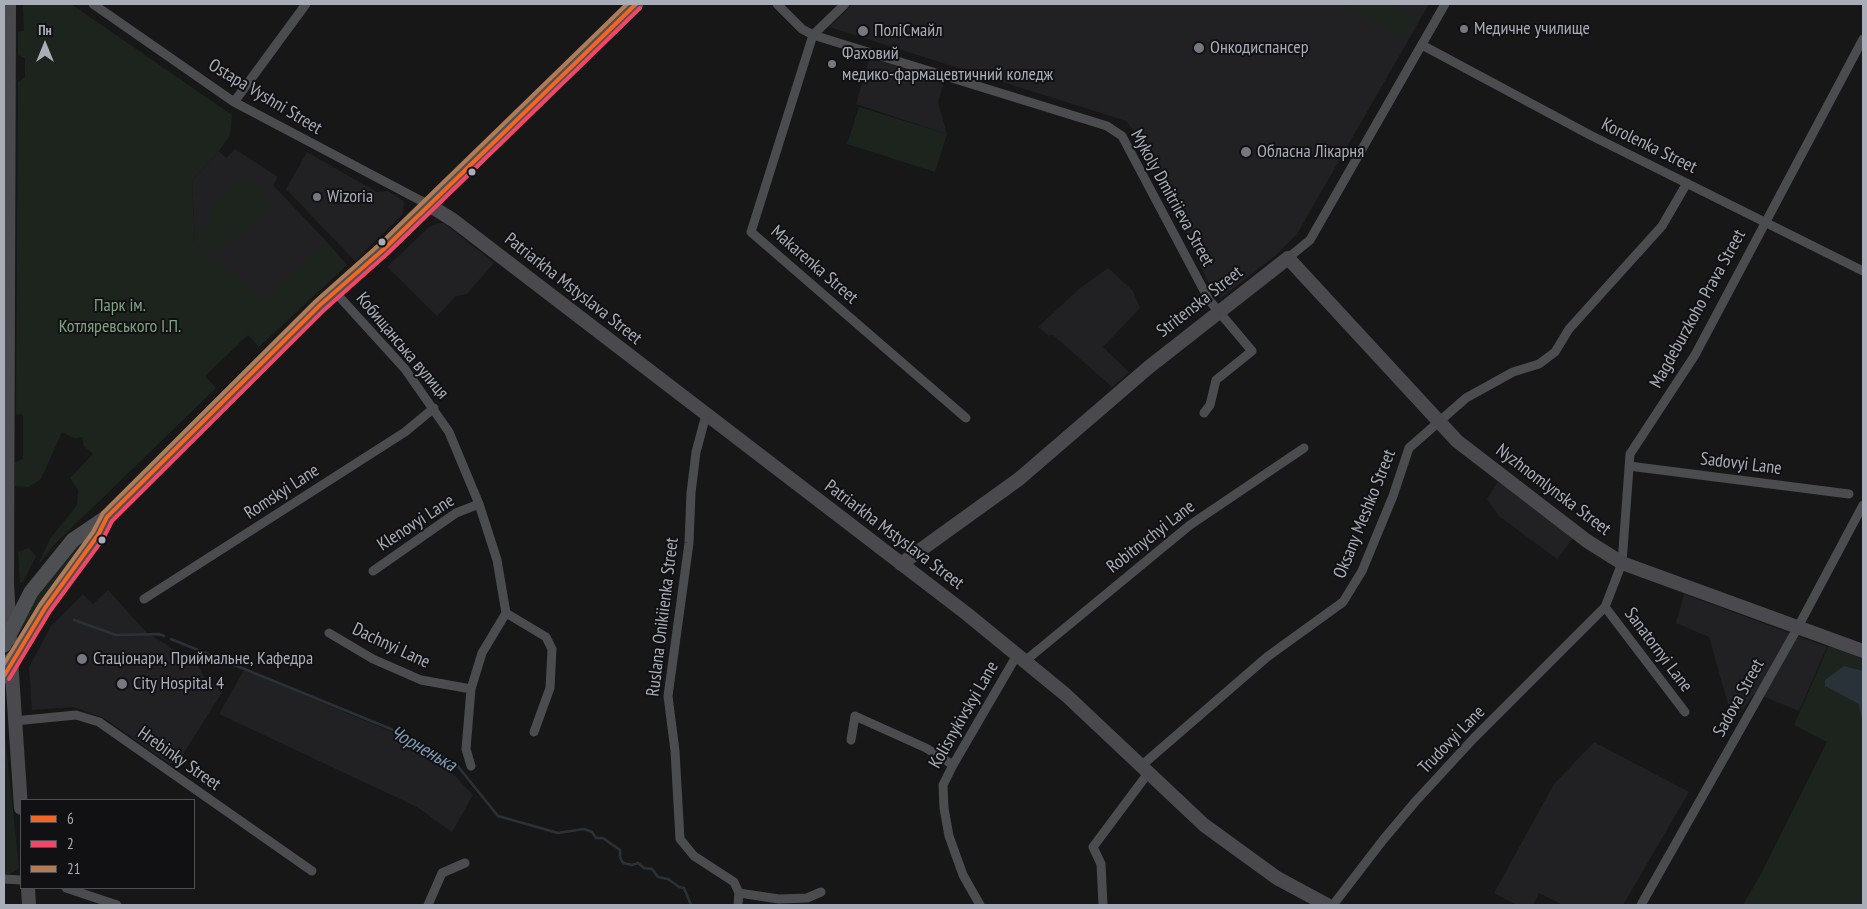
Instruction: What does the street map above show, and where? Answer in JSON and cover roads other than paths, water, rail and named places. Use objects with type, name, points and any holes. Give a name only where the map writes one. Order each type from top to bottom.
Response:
[{"type":"main road","points":[[9,4],[6,332],[7,669],[14,721],[20,799]]},
{"type":"main road","points":[[7,638],[31,592],[73,540],[107,517],[335,292],[429,205],[636,4]]},
{"type":"main road","name":"Patriarkha Mstyslava Street","points":[[429,205],[453,220],[1021,658],[1066,695],[1204,825],[1277,878],[1327,905]]},
{"type":"main road","name":"Stritenska Street","points":[[901,564],[1019,479],[1149,367],[1288,258]]},
{"type":"main road","name":"Nyzhnomlynska Street","points":[[1288,258],[1458,441],[1486,465],[1587,541],[1622,563],[1863,651]]},
{"type":"main road","points":[[7,669],[45,608],[98,535],[107,517]]},
{"type":"main road","points":[[28,889],[29,905]]},
{"type":"street","name":"Ostapa Vyshni Street","points":[[93,4],[234,102],[429,205]]},
{"type":"street","points":[[234,102],[306,4]]},
{"type":"street","name":"Mykoly Dmitriieva Street","points":[[777,4],[802,29],[813,34],[1116,130],[1122,136],[1209,300],[1252,352],[1216,380],[1210,405],[1204,414]]},
{"type":"street","points":[[813,34],[845,4]]},
{"type":"street","name":"Stritenska Street","points":[[1288,258],[1310,240],[1445,4]]},
{"type":"street","name":"Makarenka Street","points":[[813,34],[751,232],[966,418]]},
{"type":"street","name":"Magdeburzkoho Prava Street","points":[[1605,607],[1622,563],[1630,454],[1695,355],[1863,39]]},
{"type":"street","name":"Korolenka Street","points":[[1422,45],[1590,135],[1863,271]]},
{"type":"street","name":"Oksany Meshko Street","points":[[1103,905],[1101,864],[1093,847],[1145,769],[1267,657],[1344,602],[1362,572],[1393,496],[1409,448],[1466,398],[1513,372],[1540,364],[1555,352],[1569,329],[1662,226],[1687,183]]},
{"type":"street","name":"Кобищанська вулиця","points":[[335,292],[404,369],[434,408],[449,432],[479,504],[497,560],[506,613]]},
{"type":"street","name":"Romskyi Lane","points":[[144,599],[405,432],[434,408]]},
{"type":"street","name":"Ruslana Onikiienka Street","points":[[706,415],[696,452],[692,484],[689,544],[668,705],[675,751],[680,839],[694,856],[734,882],[739,893]]},
{"type":"street","name":"Robitnychyi Lane","points":[[1021,658],[1190,525],[1304,448]]},
{"type":"street","name":"Sadovyi Lane","points":[[1630,466],[1849,494]]},
{"type":"street","name":"Klenovyi Lane","points":[[373,571],[456,513],[479,504]]},
{"type":"street","name":"Sadova Street","points":[[1641,905],[1798,627],[1863,506]]},
{"type":"street","name":"Sanatornyi Lane","points":[[1605,607],[1684,712]]},
{"type":"street","name":"Trudovyi Lane","points":[[1333,905],[1382,840],[1414,802],[1605,607]]},
{"type":"street","points":[[471,766],[466,749],[471,689],[482,653],[506,613],[546,637],[552,649],[550,688],[534,732]]},
{"type":"street","name":"Dachnyi Lane","points":[[329,633],[373,659],[421,680],[471,689]]},
{"type":"street","name":"Kolisnykivskyi Lane","points":[[980,905],[963,875],[949,836],[944,808],[943,785],[953,764],[1021,658]]},
{"type":"street","name":"Hrebinky Street","points":[[14,721],[76,715],[99,722],[312,871]]},
{"type":"street","points":[[851,740],[855,716],[926,748],[953,764]]},
{"type":"street","points":[[428,905],[442,874],[465,863]]},
{"type":"street","points":[[4,879],[20,880]]},
{"type":"street","points":[[69,889],[117,905]]},
{"type":"street","points":[[738,905],[739,893],[779,899],[807,898],[821,892]]},
{"type":"waterway","name":"Чорненька","points":[[74,620],[116,635],[159,634],[164,636]]},
{"type":"waterway","name":"Чорненька","points":[[171,639],[391,729],[456,764],[498,816],[558,833],[584,829],[592,832],[596,838],[603,838],[620,850],[620,857],[623,863],[632,865],[638,863],[644,868],[652,869],[658,877],[668,879],[679,887],[684,888],[691,905]]},
{"type":"place","name":"Медичне училище","points":[[1464,29]]},
{"type":"place","name":"ПоліСмайл","points":[[863,31]]},
{"type":"place","name":"Онкодиспансер","points":[[1199,48]]},
{"type":"place","name":"Фаховий медико-фармацевтичний коледж","points":[[832,64]]},
{"type":"place","name":"Обласна Лікарня","points":[[1246,152]]},
{"type":"place","name":"Wizoria","points":[[317,197]]},
{"type":"place","name":"Стаціонари, Приймальне, Кафедра","points":[[82,659]]},
{"type":"place","name":"City Hospital 4","points":[[122,684]]},
{"type":"park label","name":"Парк ім. Котляревського І.П.","points":[[120,316]]}]
